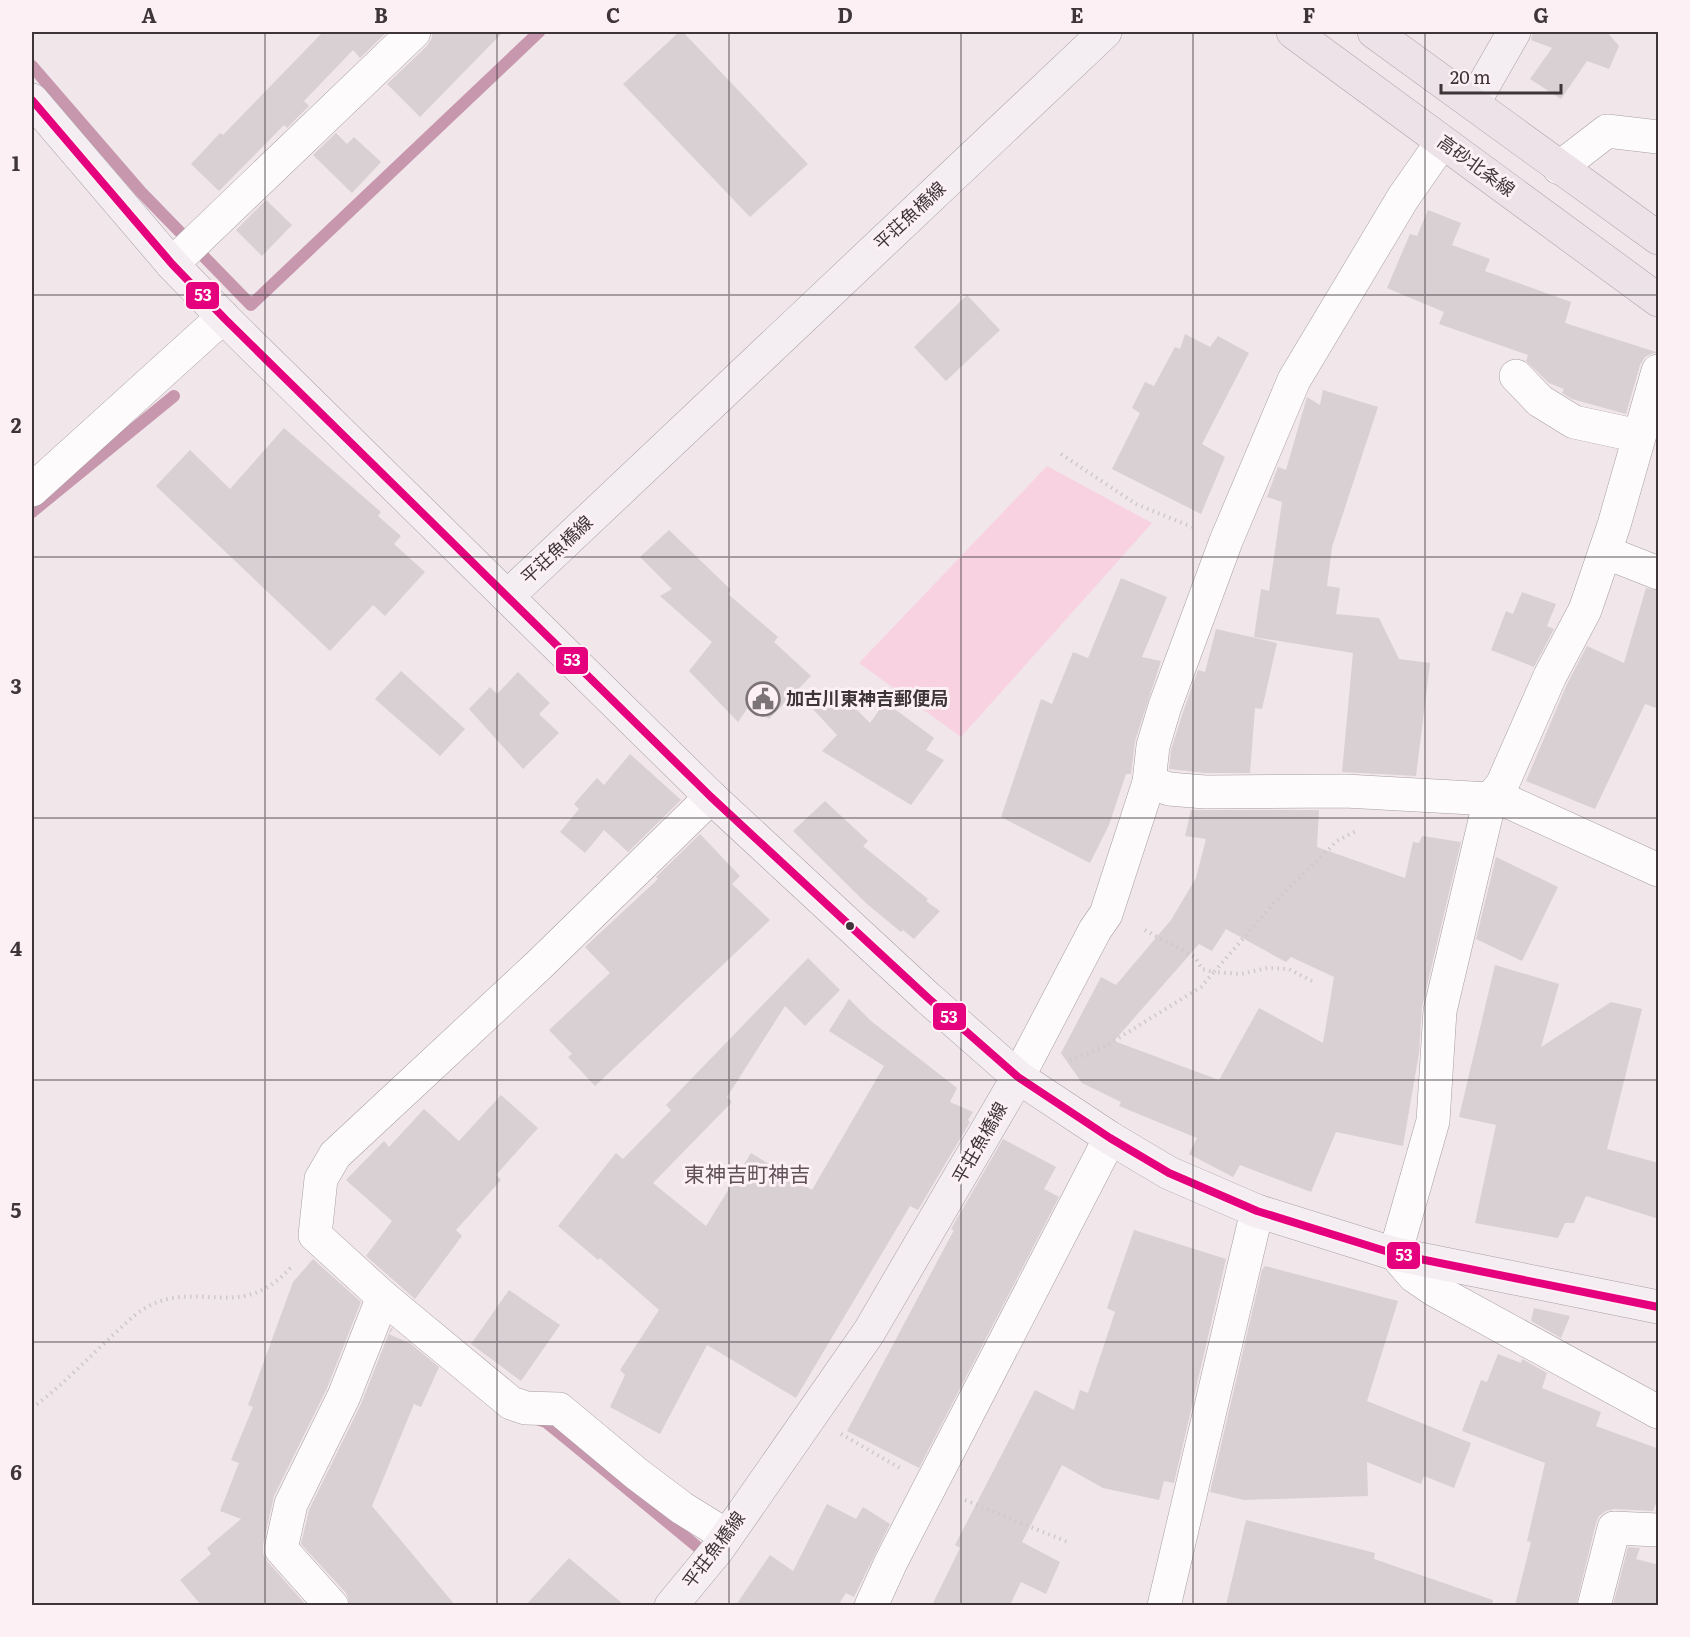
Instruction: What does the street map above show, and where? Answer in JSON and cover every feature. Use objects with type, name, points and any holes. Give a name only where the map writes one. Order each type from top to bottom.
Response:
[{"type":"main road","name":"平荘魚橋線","points":[[670,1605],[727,1536],[869,1332],[1018,1077],[928,998],[711,797],[507,596],[1105,32]]},
{"type":"main road","name":"高砂北条線","points":[[1293,32],[1659,300]]},
{"type":"main road","points":[[1374,32],[1474,102],[1560,168],[1659,238]]},
{"type":"main road","points":[[1474,102],[1514,32]]},
{"type":"main road","points":[[32,100],[176,260],[231,325],[507,596]]},
{"type":"main road","points":[[1018,1077],[1110,1138],[1169,1173],[1257,1211],[1395,1254],[1659,1307]]},
{"type":"street","points":[[176,260],[414,32]]},
{"type":"street","points":[[1560,168],[1607,130],[1659,137]]},
{"type":"street","points":[[1018,1077],[1095,930],[1106,914],[1149,782],[1153,746],[1164,706],[1226,541],[1294,380],[1403,198],[1442,142]]},
{"type":"street","points":[[32,490],[231,325]]},
{"type":"street","points":[[1659,371],[1605,552],[1585,610],[1550,676],[1502,785],[1490,799],[1440,1011],[1433,1121],[1395,1254],[1414,1276],[1433,1289],[1659,1412]]},
{"type":"street","points":[[1516,376],[1540,401],[1575,422],[1639,436]]},
{"type":"street","points":[[1605,552],[1659,573]]},
{"type":"street","points":[[1149,782],[1169,789],[1205,792],[1345,791],[1490,799],[1511,803],[1659,870]]},
{"type":"street","points":[[711,797],[539,965],[335,1155],[321,1179],[315,1235],[383,1297],[511,1403],[559,1409],[673,1501],[727,1536]]},
{"type":"street","points":[[871,1605],[1110,1138]]},
{"type":"street","points":[[1164,1605],[1257,1211]]},
{"type":"street","points":[[332,1605],[280,1549],[291,1504],[344,1396],[383,1297]]},
{"type":"street","points":[[1594,1605],[1614,1528],[1659,1530]]},
{"type":"path","points":[[1061,454],[1136,504],[1226,541]]},
{"type":"path","points":[[1018,1077],[1058,1065],[1104,1047],[1201,987],[1273,904],[1337,841],[1365,826]]},
{"type":"path","points":[[1106,914],[1133,924],[1195,957],[1202,969],[1241,974],[1267,968],[1289,969],[1312,981]]},
{"type":"path","points":[[32,1408],[63,1384],[125,1324],[149,1306],[171,1299],[228,1298],[256,1293],[274,1284],[284,1275],[315,1235]]},
{"type":"shaded area","points":[[1047,466],[1152,523],[961,737],[859,663]]},
{"type":"building","points":[[323,32],[387,32],[360,58],[353,50],[304,101],[309,106],[287,128],[284,125],[219,191],[191,164],[220,133],[223,135]]},
{"type":"building","points":[[432,32],[503,32],[420,117],[387,84],[427,46],[432,38]]},
{"type":"building","points":[[679,32],[683,32],[808,164],[750,217],[623,84]]},
{"type":"building","points":[[1533,32],[1607,32],[1619,46],[1609,69],[1587,61],[1561,99],[1530,79],[1552,48],[1531,40]]},
{"type":"building","points":[[336,133],[347,144],[354,137],[381,162],[352,193],[313,155]]},
{"type":"building","points":[[266,200],[292,225],[262,256],[236,230]]},
{"type":"building","points":[[1428,210],[1461,223],[1452,245],[1490,259],[1485,271],[1571,302],[1565,323],[1659,353],[1645,357],[1640,365],[1626,414],[1572,399],[1562,393],[1564,389],[1549,383],[1526,361],[1528,355],[1439,324],[1444,312],[1387,288],[1410,234],[1417,236]]},
{"type":"building","points":[[967,295],[1000,330],[946,381],[914,347]]},
{"type":"building","points":[[1185,334],[1210,347],[1218,336],[1249,353],[1202,444],[1225,457],[1201,514],[1112,469],[1140,413],[1132,408],[1145,382],[1154,386],[1175,347],[1180,349]]},
{"type":"building","points":[[1323,390],[1378,407],[1332,547],[1327,586],[1340,588],[1336,614],[1379,618],[1399,659],[1430,663],[1416,776],[1342,772],[1353,653],[1254,637],[1261,589],[1269,591],[1282,502],[1267,497],[1278,467],[1286,470],[1307,397],[1320,405]]},
{"type":"building","points":[[284,428],[381,512],[378,516],[401,536],[394,544],[425,572],[385,616],[373,605],[330,651],[156,486],[190,450],[230,489]]},
{"type":"building","points":[[669,530],[731,590],[728,594],[778,637],[774,642],[811,676],[769,719],[749,706],[738,722],[689,671],[712,642],[660,596],[672,589],[640,557]]},
{"type":"building","points":[[1121,578],[1167,597],[1142,657],[1161,661],[1135,741],[1131,774],[1126,774],[1109,825],[1090,863],[1001,817],[1041,699],[1052,704],[1073,652],[1088,658]]},
{"type":"building","points":[[1646,588],[1659,591],[1659,709],[1645,704],[1595,809],[1526,781],[1567,684],[1587,646],[1624,663]]},
{"type":"building","points":[[1522,592],[1556,604],[1547,626],[1554,629],[1534,667],[1491,650],[1506,611],[1513,614]]},
{"type":"building","points":[[1216,629],[1277,643],[1262,709],[1255,708],[1250,773],[1206,773],[1169,769],[1171,750],[1183,712],[1198,670],[1205,672]]},
{"type":"building","points":[[401,671],[465,729],[440,756],[375,699]]},
{"type":"building","points":[[518,672],[550,703],[539,714],[559,733],[523,769],[469,709],[490,687],[497,694]]},
{"type":"building","points":[[834,687],[870,723],[885,702],[934,738],[926,750],[944,760],[911,805],[822,751],[837,735],[812,708]]},
{"type":"building","points":[[630,754],[681,800],[628,852],[604,830],[585,853],[560,832],[579,809],[574,804],[597,778],[604,785]]},
{"type":"building","points":[[825,801],[868,841],[863,846],[940,911],[914,939],[903,930],[901,932],[867,904],[793,831]]},
{"type":"building","points":[[1191,810],[1319,810],[1317,847],[1405,878],[1413,842],[1419,843],[1422,836],[1461,842],[1422,1007],[1419,1053],[1403,1146],[1336,1132],[1311,1192],[1240,1165],[1233,1177],[1189,1154],[1197,1138],[1119,1106],[1121,1102],[1082,1083],[1061,1053],[1101,977],[1116,985],[1171,920],[1196,878],[1206,839],[1185,836]],"holes":[[[1226,929],[1286,962],[1291,957],[1334,977],[1323,1043],[1259,1008],[1219,1080],[1114,1041],[1199,944],[1212,951]]]},
{"type":"building","points":[[700,834],[740,876],[732,884],[770,920],[595,1086],[568,1057],[572,1054],[549,1030],[610,973],[585,947],[658,879],[656,877]]},
{"type":"building","points":[[1496,857],[1558,887],[1522,961],[1476,939]]},
{"type":"building","points":[[808,958],[840,990],[805,1026],[785,1006],[727,1097],[732,1102],[653,1183],[706,1226],[751,1153],[812,1190],[884,1066],[829,1031],[849,999],[871,1021],[957,1088],[950,1102],[973,1112],[968,1120],[970,1122],[918,1210],[910,1206],[796,1398],[707,1345],[660,1434],[610,1407],[625,1375],[620,1370],[659,1310],[600,1258],[598,1260],[558,1226],[616,1153],[623,1159],[671,1110],[666,1105]]},
{"type":"building","points":[[1495,965],[1559,984],[1541,1047],[1611,1002],[1642,1009],[1607,1149],[1659,1163],[1659,1219],[1586,1196],[1574,1223],[1565,1223],[1558,1238],[1475,1223],[1496,1125],[1459,1117]]},
{"type":"building","points":[[501,1095],[538,1128],[496,1175],[501,1180],[456,1230],[462,1236],[415,1299],[366,1256],[392,1221],[346,1180],[384,1141],[389,1147],[424,1109],[459,1141]]},
{"type":"building","points":[[1003,1139],[1056,1167],[1044,1189],[1059,1197],[919,1468],[847,1431],[954,1230],[951,1229]]},
{"type":"building","points":[[1134,1230],[1226,1259],[1174,1483],[1164,1481],[1159,1500],[1103,1488],[1062,1465],[1022,1542],[1060,1562],[1046,1594],[1021,1582],[1010,1605],[932,1605],[960,1548],[955,1545],[1035,1390],[1074,1410],[1080,1390],[1088,1393],[1115,1312],[1107,1308]]},
{"type":"building","points":[[313,1259],[361,1302],[327,1388],[274,1496],[263,1545],[263,1553],[267,1561],[306,1605],[201,1605],[180,1580],[211,1554],[207,1548],[241,1519],[220,1511],[239,1463],[231,1460],[253,1407],[248,1405],[293,1282]]},
{"type":"building","points":[[1265,1266],[1398,1301],[1367,1401],[1471,1443],[1454,1488],[1424,1476],[1421,1484],[1367,1462],[1368,1496],[1244,1500],[1210,1492],[1262,1270]]},
{"type":"building","points":[[509,1290],[560,1325],[521,1381],[471,1344]]},
{"type":"building","points":[[1534,1308],[1570,1316],[1561,1338],[1531,1321]]},
{"type":"building","points":[[391,1328],[393,1329],[389,1334],[411,1344],[439,1367],[421,1407],[414,1404],[372,1506],[455,1605],[350,1605],[346,1593],[301,1544],[309,1510],[361,1404]]},
{"type":"building","points":[[1498,1354],[1521,1363],[1522,1359],[1547,1373],[1542,1388],[1601,1412],[1596,1426],[1659,1449],[1659,1496],[1653,1511],[1614,1509],[1599,1516],[1576,1605],[1515,1605],[1531,1542],[1527,1541],[1545,1463],[1462,1431],[1481,1380],[1487,1382]]},
{"type":"building","points":[[827,1504],[856,1519],[863,1507],[890,1524],[854,1597],[846,1593],[840,1602],[845,1605],[736,1605],[770,1555],[793,1571]]},
{"type":"building","points":[[1246,1520],[1375,1553],[1374,1559],[1493,1600],[1492,1605],[1226,1605]]},
{"type":"building","points":[[1628,1547],[1640,1548],[1636,1559],[1659,1565],[1659,1605],[1613,1605]]},
{"type":"building","points":[[569,1558],[624,1605],[526,1605]]},
{"type":"waterway","points":[[32,66],[141,192],[251,305],[539,32]]},
{"type":"waterway","points":[[32,512],[174,396]]},
{"type":"waterway","points":[[537,1419],[546,1422],[700,1549]]},
{"type":"transit line","name":"53","points":[[32,100],[172,264],[225,319],[711,797],[928,998],[1018,1077],[1110,1138],[1169,1173],[1257,1211],[1395,1254],[1658,1307]]},
{"type":"place","name":"加古川東神吉郵便局","points":[[763,699]]},
{"type":"district","name":"東神吉町神吉","points":[[747,1175]]}]
